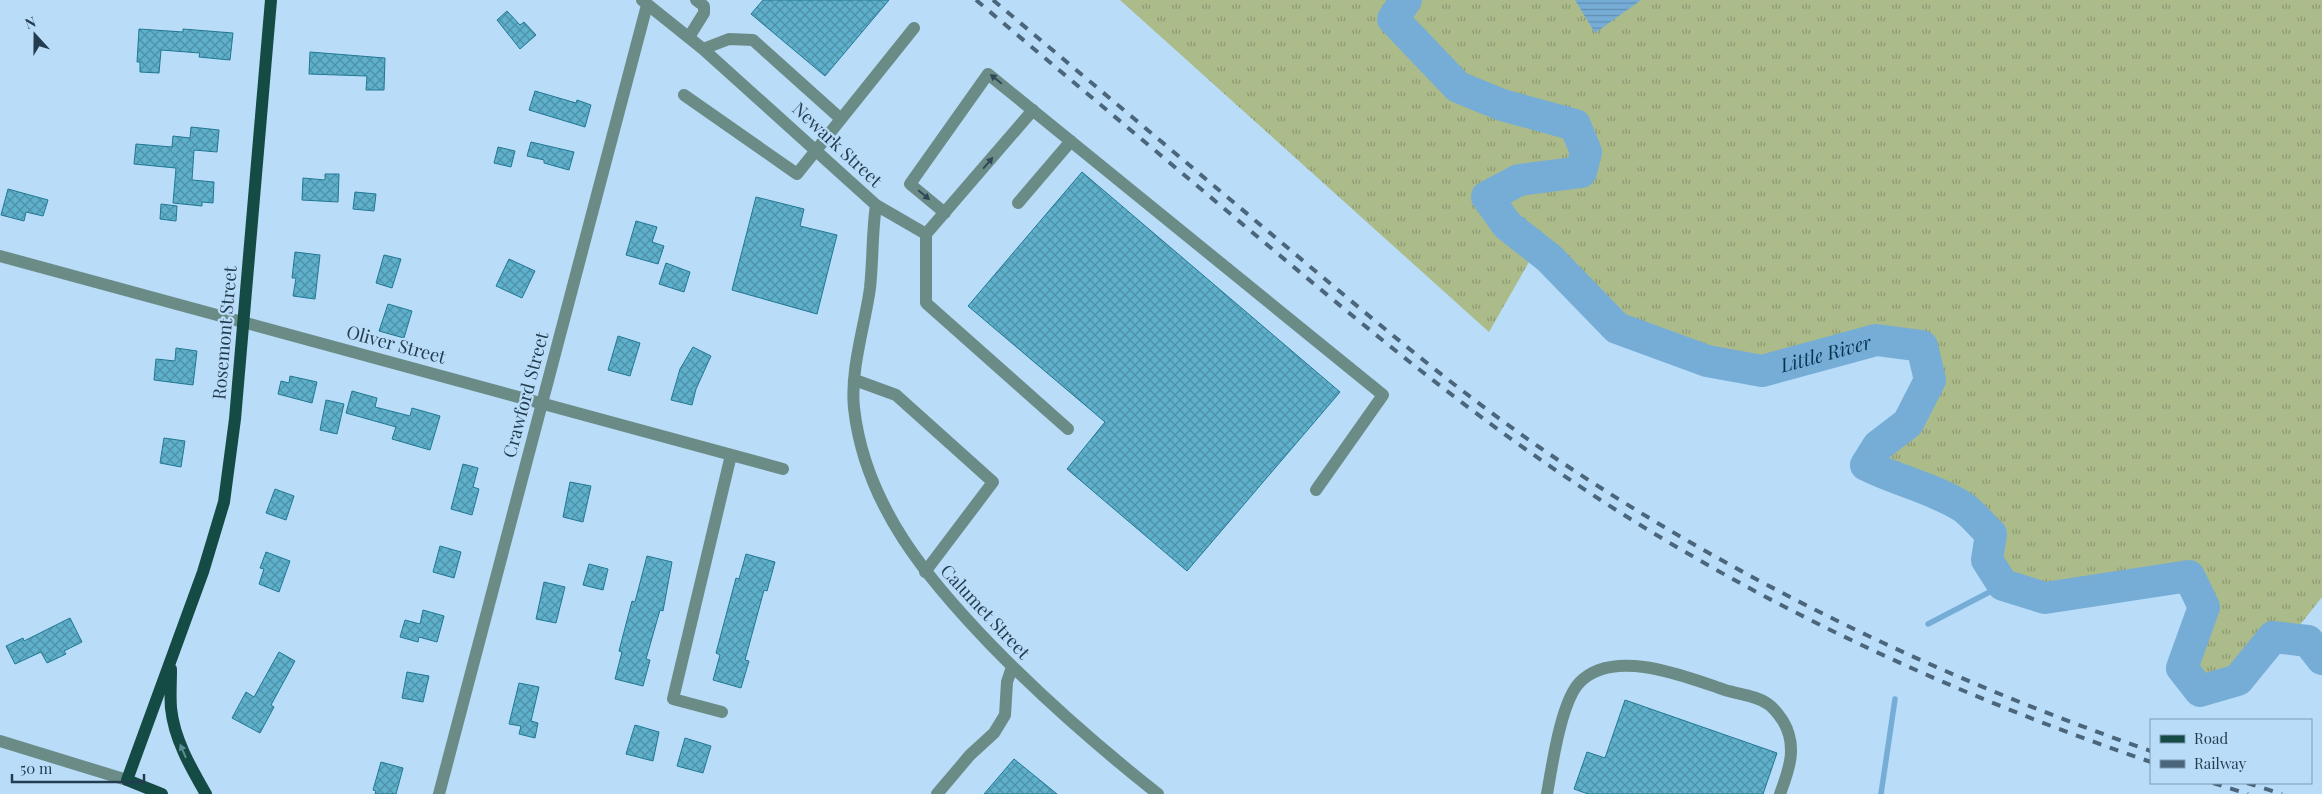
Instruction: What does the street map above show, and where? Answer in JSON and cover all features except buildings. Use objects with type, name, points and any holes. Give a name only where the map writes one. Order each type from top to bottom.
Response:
[{"type":"main road","name":"Rosemont Street","points":[[127,780],[213,543],[224,502],[235,419],[272,0]]},
{"type":"main road","name":"Rosemont Street","points":[[172,660],[171,708],[175,727],[187,760],[206,794]]},
{"type":"main road","points":[[127,780],[162,794]]},
{"type":"street","points":[[689,37],[704,13],[704,6],[696,0]]},
{"type":"street","name":"Newark Street","points":[[645,2],[689,37],[817,149],[876,205],[873,224],[870,286],[855,380],[854,406]]},
{"type":"street","name":"Crawford Street","points":[[438,794],[542,403],[645,2]]},
{"type":"street","points":[[684,96],[797,174],[914,28]]},
{"type":"street","points":[[703,49],[729,38],[753,40],[841,119]]},
{"type":"street","points":[[945,213],[910,184],[988,74],[1383,395],[1316,490]]},
{"type":"street","points":[[1033,110],[926,234],[926,303],[1068,429]]},
{"type":"street","points":[[1018,203],[1071,141]]},
{"type":"street","points":[[876,205],[926,234]]},
{"type":"street","name":"Oliver Street","points":[[0,256],[783,469]]},
{"type":"street","points":[[855,380],[896,395],[993,482],[925,572]]},
{"type":"street","name":"Calumet Street","points":[[854,406],[868,471],[898,534],[925,572],[966,619],[1049,702],[1158,794]]},
{"type":"street","points":[[722,712],[673,699],[731,455]]},
{"type":"street","points":[[937,794],[970,755],[994,733],[1005,715],[1007,682],[1012,666]]},
{"type":"street","points":[[1548,794],[1552,763],[1570,695],[1582,680],[1593,674],[1611,667],[1624,666],[1644,667],[1676,674],[1767,703],[1784,723],[1790,739],[1792,755],[1780,794]]},
{"type":"street","points":[[0,741],[127,780]]},
{"type":"green space","points":[[1120,0],[2322,0],[2322,597],[2296,630],[2273,637],[2238,680],[2200,691],[2182,668],[2204,607],[2189,576],[2045,598],[2003,585],[1987,560],[1991,534],[1964,508],[1866,465],[1908,423],[1930,380],[1922,346],[1876,340],[1762,371],[1618,337],[1537,248],[1489,332]],"holes":[[[1466,90],[1561,120],[1562,121],[1502,105]],[[1490,201],[1533,244],[1533,245],[1507,225]]]},
{"type":"water","points":[[1575,0],[1641,0],[1595,33]]},
{"type":"waterway","name":"Little River","points":[[1406,0],[1393,19],[1458,87],[1502,105],[1575,125],[1586,152],[1581,172],[1519,180],[1487,197],[1507,225],[1549,258],[1617,328],[1707,361],[1762,371],[1876,340],[1922,346],[1930,380],[1908,423],[1878,446],[1866,465],[1952,500],[1967,510],[1991,534],[1987,560],[2003,585],[2045,598],[2189,576],[2204,607],[2182,668],[2200,691],[2238,680],[2273,637],[2308,641],[2322,659]]},
{"type":"waterway","points":[[1928,624],[2003,585]]},
{"type":"waterway","points":[[1881,794],[1895,699]]},
{"type":"railway","points":[[976,0],[1390,346],[1459,401],[1603,502],[1753,590],[1830,630],[1908,667],[1988,701],[2069,733],[2150,762]]},
{"type":"railway","points":[[993,0],[1405,346],[1505,423],[1611,494],[1684,539],[1759,581],[1835,620],[1991,690],[2070,722],[2150,751]]},
{"type":"railway","points":[[2216,784],[2248,794]]},
{"type":"railway","points":[[2250,784],[2282,794]]}]
